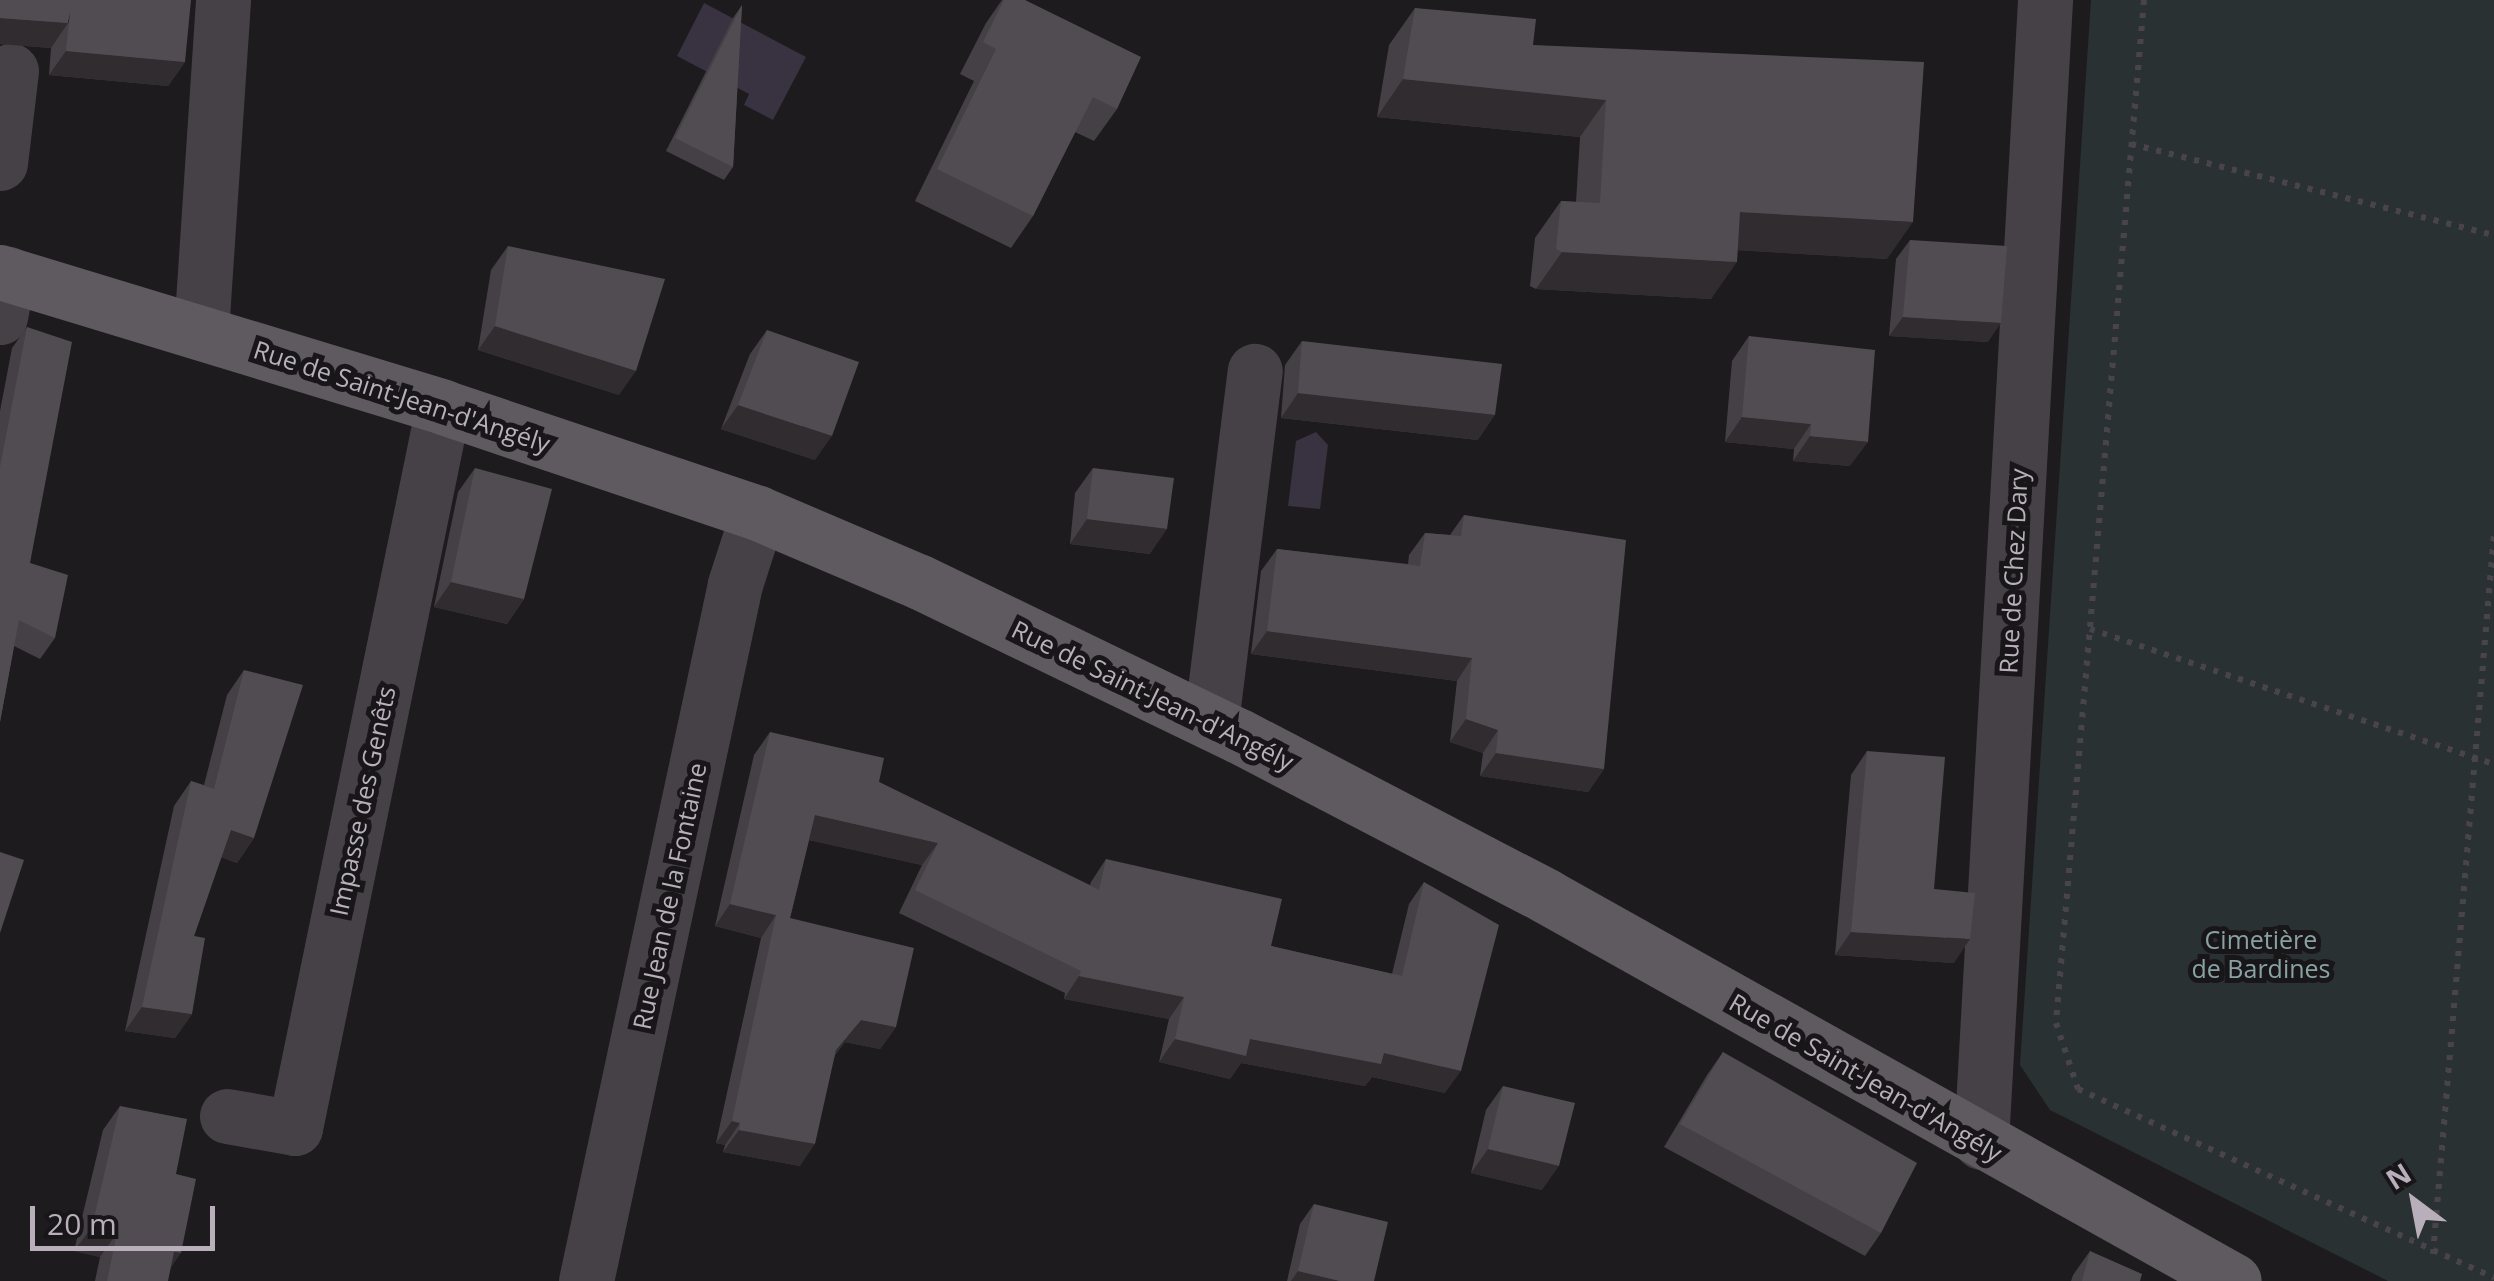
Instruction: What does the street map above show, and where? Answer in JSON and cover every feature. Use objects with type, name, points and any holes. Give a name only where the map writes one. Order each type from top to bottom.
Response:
[{"type":"main road","name":"Rue de Saint-Jean-d'Angély","points":[[3,288],[200,332],[443,407],[758,513],[1210,722],[1546,896],[2234,1281]]},
{"type":"street","points":[[200,332],[222,0]]},
{"type":"street","name":"Rue de Chez Dary","points":[[1981,1142],[2045,0]]},
{"type":"street","points":[[0,163],[11,70]]},
{"type":"street","points":[[1210,722],[1255,370]]},
{"type":"street","name":"Impasse des Genêts","points":[[228,1116],[295,1128],[443,407]]},
{"type":"street","name":"Rue Jean de la Fontaine","points":[[586,1281],[735,584],[758,513]]},
{"type":"path","points":[[2144,0],[2056,1023],[2078,1089],[2432,1255],[2494,1278]]},
{"type":"path","points":[[2132,144],[2494,235]]},
{"type":"path","points":[[2432,1255],[2494,533]]},
{"type":"path","points":[[2090,629],[2494,764]]},
{"type":"green space","name":"Cimetière de Bardines","points":[[2091,0],[2494,0],[2494,1281],[2388,1281],[2050,1110],[2020,1065]]},
{"type":"shaded area","points":[[704,3],[806,57],[773,120],[744,105],[749,94],[677,56]]},
{"type":"shaded area","points":[[1316,432],[1328,445],[1320,509],[1288,506],[1296,441]]},
{"type":"building","points":[[0,0],[191,0],[185,62],[66,51],[70,12],[68,23],[0,18]]},
{"type":"building","points":[[1004,0],[1025,0],[1141,57],[1117,109],[1093,97],[1033,216],[937,169],[996,49],[983,42]]},
{"type":"building","points":[[742,5],[733,167],[675,138]]},
{"type":"building","points":[[1415,8],[1536,19],[1533,45],[1924,62],[1913,222],[1740,212],[1737,262],[1562,252],[1556,249],[1561,201],[1600,203],[1606,100],[1403,79]]},
{"type":"building","points":[[1910,240],[2007,246],[2001,323],[1903,317]]},
{"type":"building","points":[[508,246],[665,279],[636,371],[495,326]]},
{"type":"building","points":[[27,327],[72,342],[30,563],[68,575],[55,638],[19,620],[0,722],[0,467]]},
{"type":"building","points":[[767,330],[859,362],[832,436],[738,405]]},
{"type":"building","points":[[1749,336],[1875,350],[1868,442],[1810,436],[1811,424],[1742,417]]},
{"type":"building","points":[[1302,341],[1502,364],[1495,415],[1298,393]]},
{"type":"building","points":[[475,468],[552,489],[524,599],[451,582]]},
{"type":"building","points":[[1093,468],[1174,478],[1167,529],[1087,519]]},
{"type":"building","points":[[1464,515],[1626,540],[1604,769],[1496,753],[1498,730],[1466,719],[1472,658],[1267,631],[1277,549],[1420,566],[1425,533],[1461,536]]},
{"type":"building","points":[[244,670],[303,685],[254,838],[231,830],[194,936],[205,938],[192,1014],[142,1007],[191,781],[214,789]]},
{"type":"building","points":[[770,732],[884,758],[879,782],[1099,890],[1106,859],[1282,899],[1271,946],[1402,976],[1424,882],[1499,925],[1461,1071],[1384,1053],[1381,1064],[1250,1039],[1246,1056],[1175,1039],[1184,997],[1079,976],[1081,971],[915,890],[938,843],[815,815],[790,918],[914,948],[896,1027],[861,1020],[836,1050],[815,1144],[739,1130],[740,1123],[732,1121],[776,915],[730,904]]},
{"type":"building","points":[[1867,751],[1945,757],[1934,889],[1975,893],[1970,939],[1851,932]]},
{"type":"building","points":[[0,852],[24,860],[0,933]]},
{"type":"building","points":[[1723,1052],[1917,1163],[1881,1233],[1680,1124]]},
{"type":"building","points":[[1503,1086],[1575,1103],[1559,1166],[1488,1149]]},
{"type":"building","points":[[120,1106],[187,1119],[176,1174],[196,1179],[181,1253],[174,1252],[168,1281],[107,1281],[117,1233],[92,1227]]},
{"type":"building","points":[[1314,1204],[1388,1222],[1374,1281],[1340,1281],[1298,1271]]},
{"type":"building","points":[[2090,1251],[2142,1274],[2140,1281],[2082,1281]]}]
